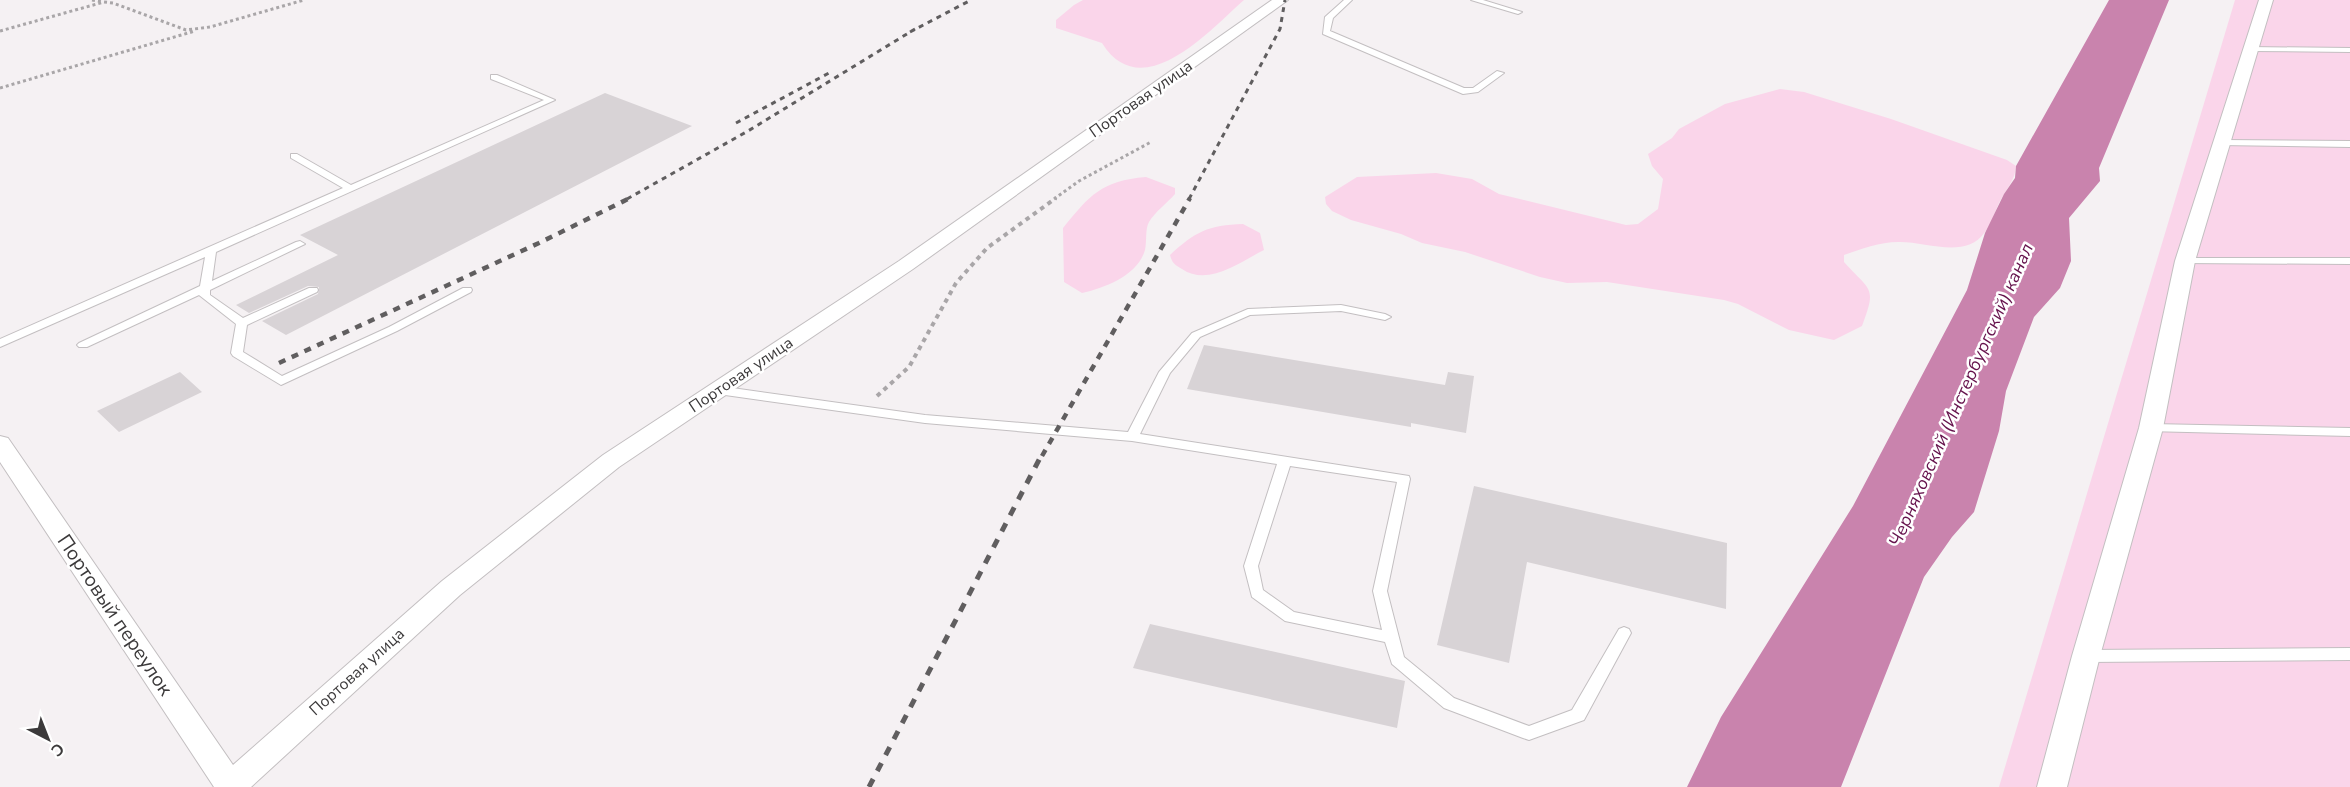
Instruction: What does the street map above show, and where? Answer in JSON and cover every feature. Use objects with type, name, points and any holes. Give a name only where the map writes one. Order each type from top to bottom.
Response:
[{"type":"street","name":"Портовая улица","points":[[231,787],[451,588],[611,461],[906,265],[1281,0]]},
{"type":"street","points":[[2052,787],[2086,656],[2151,428],[2185,261],[2266,0]]},
{"type":"street","name":"Портовый переулок","points":[[0,444],[231,787]]},
{"type":"lane","points":[[1348,0],[1329,18],[1326,32],[1463,91],[1475,90],[1500,73]]},
{"type":"lane","points":[[1475,0],[1518,12]]},
{"type":"lane","points":[[2251,49],[2350,50]]},
{"type":"lane","points":[[0,343],[551,100],[494,77]]},
{"type":"lane","points":[[2222,143],[2350,144]]},
{"type":"lane","points":[[294,156],[351,189]]},
{"type":"lane","points":[[83,345],[300,244]]},
{"type":"lane","points":[[211,251],[204,296],[242,323]]},
{"type":"lane","points":[[2185,261],[2350,261]]},
{"type":"lane","points":[[242,323],[313,290]]},
{"type":"lane","points":[[242,323],[237,353],[281,381],[393,329],[467,290]]},
{"type":"lane","points":[[1132,437],[1165,372],[1196,335],[1248,312],[1341,308],[1385,317]]},
{"type":"lane","points":[[718,390],[925,419],[1132,437],[1404,479],[1380,591],[1397,660],[1449,703],[1529,733],[1578,714],[1623,633]]},
{"type":"lane","points":[[2151,428],[2350,432]]},
{"type":"lane","points":[[1284,460],[1251,566],[1257,593],[1290,617],[1392,638]]},
{"type":"lane","points":[[2086,656],[2350,654]]},
{"type":"path","points":[[92,0],[113,3],[186,30],[210,27]]},
{"type":"path","points":[[0,88],[107,55],[304,0]]},
{"type":"path","points":[[0,32],[104,2]]},
{"type":"path","points":[[861,410],[909,367],[956,283],[987,248],[1079,181],[1151,142]]},
{"type":"shaded area","points":[[1083,0],[1244,0],[1195,44],[1175,57],[1156,65],[1136,68],[1118,61],[1102,43],[1056,28],[1056,20]]},
{"type":"shaded area","points":[[2235,0],[2350,0],[2350,787],[1999,787]]},
{"type":"shaded area","points":[[1780,89],[1804,92],[1891,119],[2007,160],[2016,166],[2012,181],[1989,225],[1977,240],[1956,247],[1891,242],[1844,255],[1844,262],[1866,285],[1870,296],[1862,326],[1834,340],[1789,330],[1738,304],[1724,300],[1607,282],[1567,283],[1540,277],[1465,252],[1422,243],[1401,234],[1351,220],[1332,211],[1326,204],[1325,197],[1357,177],[1436,173],[1472,179],[1499,194],[1626,225],[1638,224],[1658,209],[1663,179],[1652,166],[1648,154],[1672,138],[1679,129],[1725,104]]},
{"type":"shaded area","points":[[1146,177],[1175,188],[1175,194],[1149,222],[1145,250],[1135,267],[1110,284],[1082,293],[1064,282],[1063,228],[1089,198],[1107,186]]},
{"type":"shaded area","points":[[1243,224],[1260,233],[1264,250],[1224,271],[1213,274],[1192,274],[1176,265],[1172,260],[1170,255],[1195,235],[1211,228]]},
{"type":"water","name":"Черняховский (Инстербургский) канал","points":[[2109,0],[2169,0],[2099,168],[2100,181],[2069,218],[2071,261],[2060,288],[2034,317],[2006,391],[1999,431],[1974,512],[1952,537],[1924,577],[1841,787],[1687,787],[1721,717],[1853,506],[1967,290],[1985,233],[2004,194],[2015,178],[2016,166]]},
{"type":"building","points":[[605,93],[692,126],[286,335],[262,321],[318,294],[319,287],[308,286],[249,313],[236,305],[338,255],[300,235]]},
{"type":"building","points":[[1204,345],[1445,385],[1448,372],[1474,376],[1466,433],[1411,423],[1411,427],[1187,389]]},
{"type":"building","points":[[180,372],[202,392],[119,432],[97,411]]},
{"type":"building","points":[[1474,486],[1727,543],[1726,609],[1527,562],[1509,663],[1437,645]]},
{"type":"building","points":[[1150,624],[1405,681],[1397,728],[1133,668]]},
{"type":"railway","points":[[911,32],[971,0]]},
{"type":"railway","points":[[1189,199],[1280,29],[1285,0]]},
{"type":"railway","points":[[911,32],[915,29]]},
{"type":"railway","points":[[627,199],[748,131],[911,32]]},
{"type":"railway","points":[[736,123],[829,73]]},
{"type":"railway","points":[[279,363],[539,243],[630,198]]},
{"type":"railway","points":[[1042,456],[1190,198]]},
{"type":"railway","points":[[869,787],[1042,454]]}]
